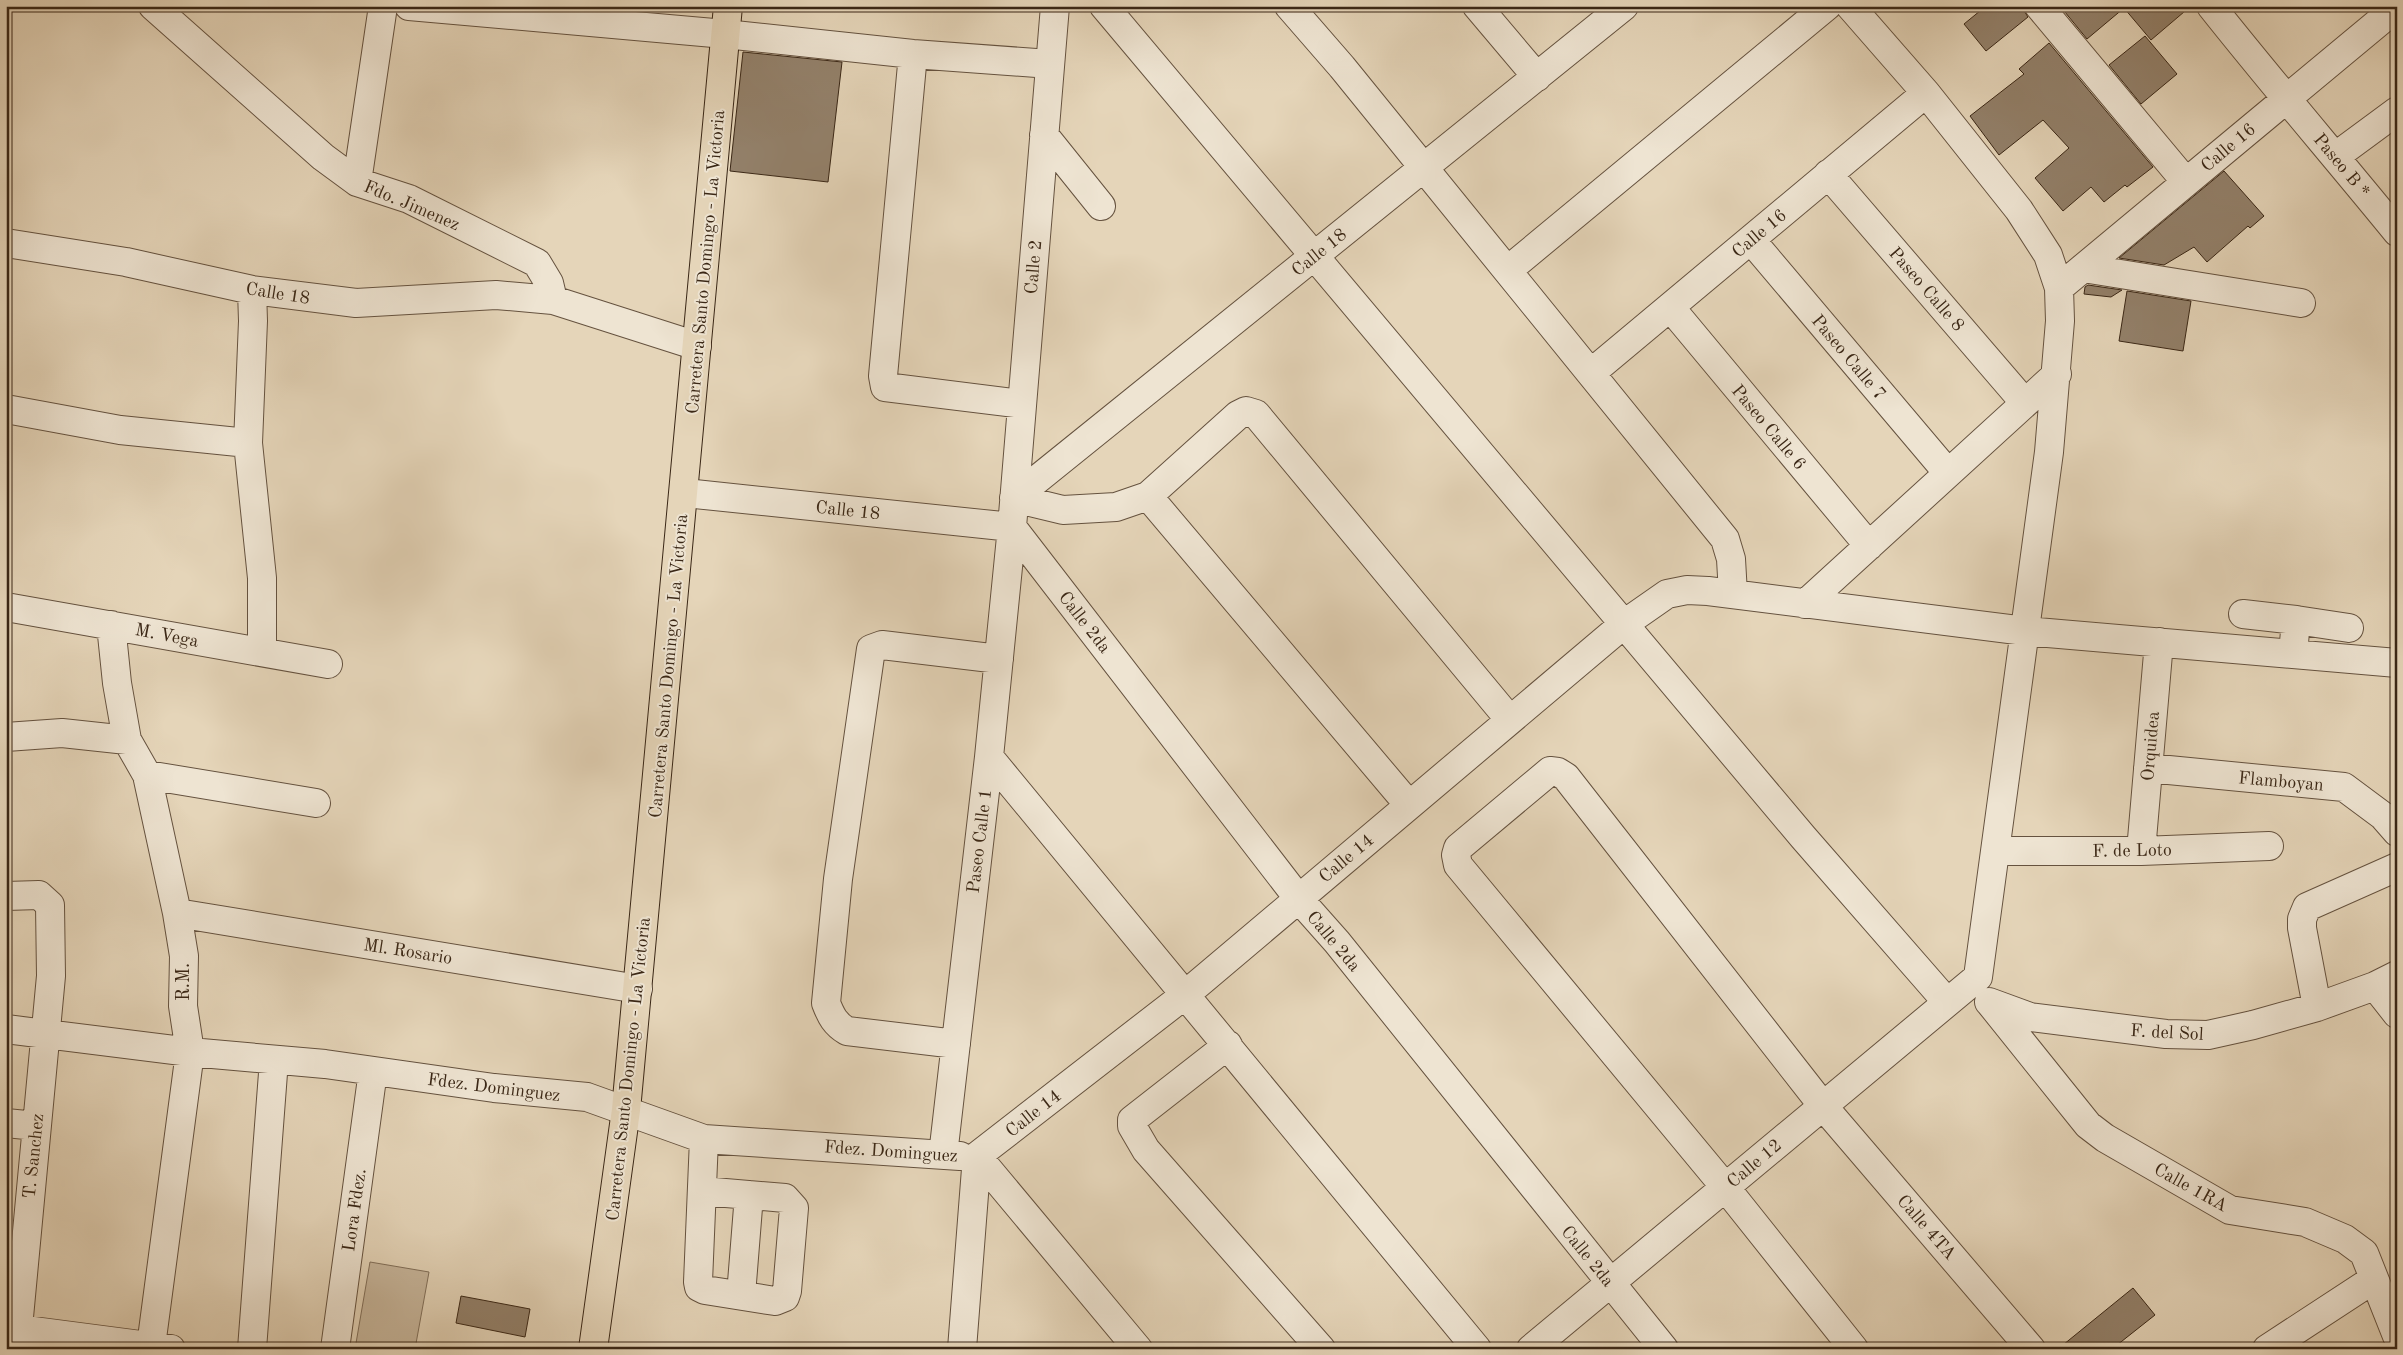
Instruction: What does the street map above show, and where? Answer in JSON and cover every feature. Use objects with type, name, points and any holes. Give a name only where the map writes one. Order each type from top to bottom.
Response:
[{"type":"main road","name":"Carretera Santo Domingo - La Victoria","points":[[596,1340],[626,1110],[638,990],[685,493],[728,6]]},
{"type":"street","name":"Fdo. Jimenez","points":[[153,6],[323,158],[357,182],[409,200],[537,263],[549,283],[554,300]]},
{"type":"street","points":[[357,182],[384,6]]},
{"type":"street","points":[[410,6],[725,34],[913,54],[1050,64]]},
{"type":"street","name":"Calle 2","points":[[1012,527],[1055,6]]},
{"type":"street","name":"F. del Sol","points":[[1104,6],[1802,837],[1963,989],[1990,1003],[2030,1017],[2166,1034],[2208,1035],[2252,1025],[2317,1006],[2386,981]]},
{"type":"street","points":[[1289,6],[1342,66],[1725,539],[1731,559],[1733,594],[2025,631],[2397,663]]},
{"type":"street","points":[[1477,6],[1537,77]]},
{"type":"street","name":"Calle 18","points":[[1014,498],[1624,6]]},
{"type":"street","points":[[1508,270],[1827,6]]},
{"type":"street","points":[[1850,6],[1926,93],[2020,210],[2048,255],[2059,288],[2060,322],[2057,374],[2049,452],[1995,851],[1963,989]]},
{"type":"street","points":[[2039,6],[2186,182]]},
{"type":"street","name":"Paseo B *","points":[[2211,6],[2285,100],[2336,156],[2397,232]]},
{"type":"street","name":"Calle 16","points":[[2059,288],[2393,8]]},
{"type":"street","points":[[913,54],[883,376],[885,387],[1022,404]]},
{"type":"street","name":"Calle 16","points":[[1591,373],[1926,93]]},
{"type":"street","points":[[2336,156],[2397,112]]},
{"type":"street","points":[[1044,135],[1101,206]]},
{"type":"street","name":"Paseo Calle 8","points":[[1828,174],[2025,403]]},
{"type":"street","name":"Paseo Calle 7","points":[[1751,240],[1948,474]]},
{"type":"street","name":"Calle 18","points":[[6,243],[126,262],[252,290],[356,303],[496,295],[554,300]]},
{"type":"street","points":[[2083,268],[2302,303]]},
{"type":"street","points":[[252,290],[253,321],[248,443],[262,578],[262,652]]},
{"type":"street","points":[[554,300],[697,346]]},
{"type":"street","name":"Paseo Calle 6","points":[[1670,307],[1868,546]]},
{"type":"street","points":[[1805,604],[2057,374]]},
{"type":"street","points":[[6,409],[120,430],[248,443]]},
{"type":"street","points":[[1014,498],[1063,510],[1116,507],[1148,496],[1238,414],[1246,411],[1256,414],[1510,720]]},
{"type":"street","name":"Calle 18","points":[[685,493],[1012,527]]},
{"type":"street","points":[[1148,496],[1409,805]]},
{"type":"street","name":"Paseo Calle 1","points":[[943,1155],[989,757],[1012,527]]},
{"type":"street","name":"Calle 2da","points":[[1012,527],[1298,898],[1337,942],[1609,1283],[1664,1349]]},
{"type":"street","name":"Calle 14","points":[[977,1156],[1186,994],[1624,624],[1667,594],[1687,590],[1733,594]]},
{"type":"street","name":"M. Vega","points":[[6,606],[328,664]]},
{"type":"street","points":[[2243,614],[2349,628]]},
{"type":"street","points":[[2293,654],[2296,620]]},
{"type":"street","name":"R.M.","points":[[111,624],[117,683],[127,740],[147,775],[177,913],[184,956],[183,1006],[190,1052],[161,1347]]},
{"type":"street","name":"Orquidea","points":[[2141,851],[2159,642]]},
{"type":"street","points":[[956,1044],[847,1031],[839,1026],[831,1016],[826,1003],[838,879],[872,649],[882,645],[999,660]]},
{"type":"street","points":[[6,737],[62,733],[127,740]]},
{"type":"street","points":[[989,757],[1477,1349]]},
{"type":"street","name":"Flamboyan","points":[[2148,768],[2344,787],[2383,816],[2397,832]]},
{"type":"street","name":"Calle 4TA","points":[[1725,1187],[1458,864],[1456,856],[1458,848],[1550,772],[1558,772],[1566,777],[1823,1106],[2031,1349]]},
{"type":"street","points":[[147,775],[316,803]]},
{"type":"street","name":"F. de Loto","points":[[1995,851],[2141,851],[2270,846]]},
{"type":"street","points":[[2317,1006],[2302,928],[2302,919],[2307,907],[2397,867]]},
{"type":"street","name":"T. Sanchez","points":[[6,896],[39,895],[50,905],[51,976],[46,1033],[36,1126],[16,1232],[17,1339],[161,1347]]},
{"type":"street","name":"Ml. Rosario","points":[[177,913],[638,990]]},
{"type":"street","points":[[2386,981],[2397,1014]]},
{"type":"street","name":"Calle 12","points":[[1531,1349],[1963,989]]},
{"type":"street","name":"Calle 1RA","points":[[1990,1003],[2088,1125],[2105,1138],[2230,1210],[2305,1222],[2346,1238],[2364,1253],[2397,1336]]},
{"type":"street","name":"Fdez. Dominguez","points":[[6,1029],[190,1052],[325,1064],[494,1088],[587,1097],[704,1139],[977,1156]]},
{"type":"street","points":[[1228,1046],[1132,1120],[1132,1126],[1146,1150],[1321,1349]]},
{"type":"street","points":[[252,1349],[274,1060]]},
{"type":"street","name":"Lora Fdez.","points":[[334,1349],[373,1071]]},
{"type":"street","points":[[6,1124],[36,1126]]},
{"type":"street","points":[[702,1191],[785,1198],[794,1208],[785,1297],[775,1301],[699,1287],[702,1191],[704,1139]]},
{"type":"street","points":[[962,1349],[977,1156]]},
{"type":"street","points":[[977,1156],[1138,1349]]},
{"type":"street","points":[[1725,1187],[1854,1349]]},
{"type":"street","points":[[741,1296],[749,1195]]},
{"type":"street","points":[[2267,1349],[2374,1279]]},
{"type":"shaded area","points":[[370,1262],[429,1272],[415,1349],[355,1349]]},
{"type":"building","points":[[1986,6],[2021,6],[2028,17],[1986,51],[1964,24]]},
{"type":"building","points":[[2060,6],[2191,6],[2151,40],[2124,8],[2087,39]]},
{"type":"building","points":[[2145,36],[2177,74],[2141,104],[2109,65]]},
{"type":"building","points":[[2049,43],[2153,167],[2127,187],[2125,185],[2104,202],[2091,187],[2063,211],[2035,178],[2069,148],[2043,120],[1999,155],[1970,116],[2024,74],[2019,69]]},
{"type":"building","points":[[743,52],[842,62],[828,182],[730,171]]},
{"type":"building","points":[[2224,171],[2264,216],[2250,228],[2248,226],[2207,262],[2194,247],[2164,265],[2119,258]]},
{"type":"building","points":[[2088,285],[2122,290],[2111,297],[2084,294],[2085,287]]},
{"type":"building","points":[[2127,291],[2191,301],[2183,351],[2119,341]]},
{"type":"building","points":[[2133,1288],[2155,1315],[2112,1349],[2058,1349]]},
{"type":"building","points":[[461,1296],[530,1309],[525,1337],[456,1323]]}]
